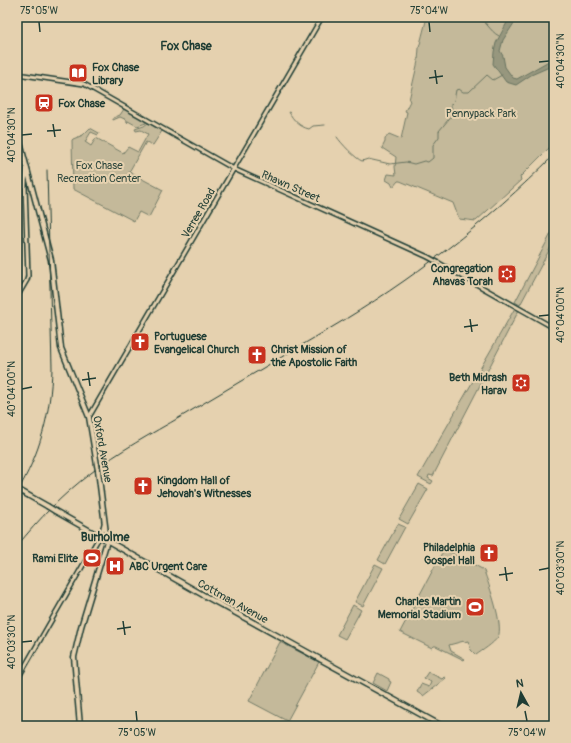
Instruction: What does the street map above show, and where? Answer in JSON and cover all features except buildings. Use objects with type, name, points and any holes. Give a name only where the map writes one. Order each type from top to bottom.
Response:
[{"type":"main road","name":"Verree Road","points":[[89,417],[322,17]]},
{"type":"main road","name":"Rhawn Street","points":[[17,74],[84,84],[234,169],[439,263],[554,328]]},
{"type":"main road","name":"Oxford Avenue","points":[[17,131],[51,260],[61,348],[89,417],[105,521],[107,541],[80,627],[74,655],[80,726]]},
{"type":"main road","points":[[17,297],[28,280],[26,166]]},
{"type":"main road","points":[[26,192],[28,184],[30,183]]},
{"type":"main road","name":"Cottman Avenue","points":[[17,489],[107,541],[442,726]]},
{"type":"main road","points":[[17,680],[103,529],[105,521]]},
{"type":"green space","name":"Pennypack Park","points":[[427,17],[554,17],[554,143],[520,177],[521,180],[476,221],[459,219],[453,203],[400,181],[398,181],[393,187],[391,183],[386,180],[388,174],[396,175],[396,157],[382,148],[385,139],[389,134],[401,139],[407,112],[405,111],[410,101],[419,48]]},
{"type":"green space","points":[[124,109],[146,123],[137,126],[128,121],[127,123],[127,120],[120,117],[113,120],[113,118],[120,115]]},
{"type":"green space","name":"Fox Chase Recreation Center","points":[[148,123],[162,131],[153,145],[146,142],[129,172],[163,190],[149,217],[139,212],[134,221],[73,189],[73,139],[83,135],[90,128],[99,133],[98,135],[91,132],[85,142],[91,146],[96,138],[123,153],[128,147],[138,152],[148,134],[141,130],[136,131],[135,129]]},
{"type":"green space","points":[[554,228],[554,241],[520,305],[515,302]]},
{"type":"green space","points":[[515,308],[519,310],[433,476],[429,475],[428,478],[433,481],[431,484],[418,477]]},
{"type":"green space","points":[[419,484],[428,489],[408,524],[399,519]]},
{"type":"green space","points":[[398,524],[405,527],[385,564],[378,560]]},
{"type":"green space","points":[[444,549],[484,571],[498,615],[498,637],[476,655],[471,650],[468,641],[449,645],[451,651],[465,659],[464,660],[436,646],[432,648],[400,632]]},
{"type":"green space","points":[[375,564],[383,568],[363,606],[355,602]]},
{"type":"green space","points":[[353,605],[361,610],[345,639],[337,635]]},
{"type":"green space","points":[[280,642],[319,662],[287,721],[249,701]]},
{"type":"green space","points":[[428,672],[442,679],[444,677],[446,678],[423,696],[417,692],[421,684],[429,687],[431,682],[424,678]]},
{"type":"green space","points":[[378,673],[389,679],[391,682],[387,691],[373,683]]},
{"type":"shaded area","points":[[510,17],[518,17],[503,40],[500,51],[503,56],[505,67],[513,78],[517,79],[554,58],[554,65],[531,75],[516,85],[506,82],[493,64],[496,43]]},
{"type":"waterway","points":[[440,17],[452,17]]},
{"type":"waterway","points":[[463,17],[466,19],[469,17]]},
{"type":"waterway","points":[[476,17],[482,20],[499,36]]},
{"type":"waterway","points":[[337,137],[345,147],[362,161],[368,159],[390,164],[406,162],[414,164],[424,161],[428,162],[433,158],[433,145],[439,137],[439,131],[453,114],[454,111],[451,104],[454,101],[456,90],[459,89],[463,92],[469,92],[487,75],[493,80],[502,75]]},
{"type":"waterway","points":[[289,112],[297,123],[303,127],[309,129],[313,126],[325,125]]},
{"type":"railway","points":[[17,546],[61,498],[102,465],[135,443],[329,329],[419,271],[502,204],[554,155]]},
{"type":"railway","points":[[17,492],[32,463],[43,433],[47,417],[51,385],[52,368],[47,170]]},
{"type":"place","name":"Fox Chase Library","points":[[78,73]]},
{"type":"place","name":"Fox Chase","points":[[44,103]]},
{"type":"place","name":"Congregation Ahavas Torah","points":[[507,274]]},
{"type":"place","name":"Portuguese Evangelical Church","points":[[140,342]]},
{"type":"place","name":"Christ Mission of the Apostolic Faith","points":[[257,355]]},
{"type":"place","name":"Beth Midrash Harav","points":[[521,383]]},
{"type":"place","name":"Kingdom Hall of Jehovah's Witnesses","points":[[143,486]]},
{"type":"place","name":"Philadelphia Gospel Hall","points":[[489,553]]},
{"type":"place","name":"Rami Elite","points":[[92,558]]},
{"type":"place","name":"ABC Urgent Care","points":[[115,566]]},
{"type":"place","name":"Charles Martin Memorial Stadium","points":[[475,607]]},
{"type":"district","name":"Fox Chase","points":[[186,46]]},
{"type":"district","name":"Burholme","points":[[105,537]]}]
